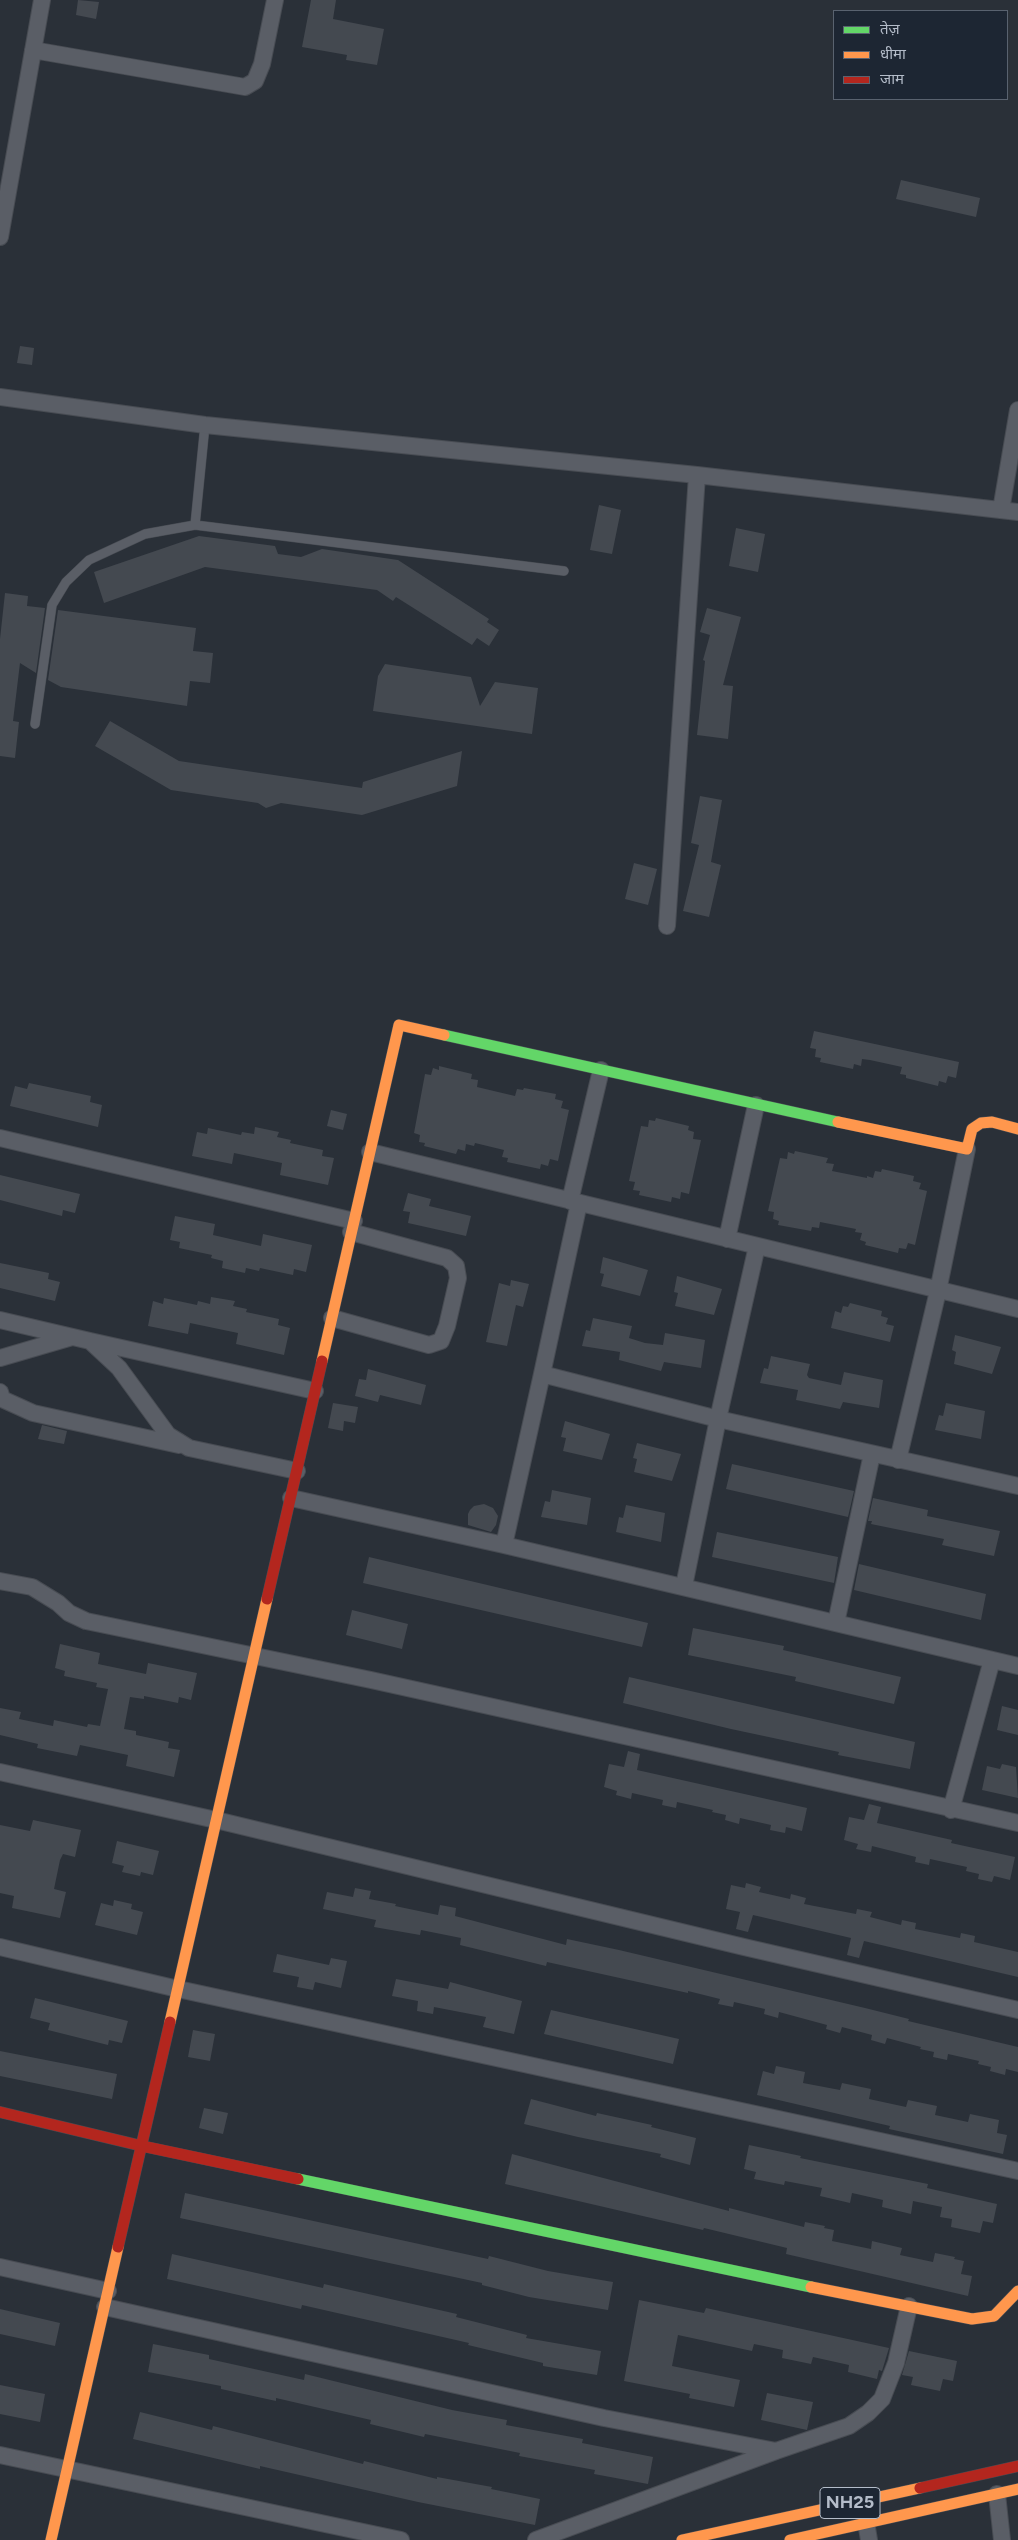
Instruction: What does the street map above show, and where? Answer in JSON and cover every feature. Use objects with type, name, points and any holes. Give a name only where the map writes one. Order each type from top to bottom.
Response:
[{"type":"street","points":[[0,237],[42,0]]},
{"type":"street","points":[[33,50],[245,87],[255,81],[262,64],[275,0]]},
{"type":"street","points":[[0,397],[205,425],[697,476],[1018,512]]},
{"type":"street","points":[[1001,510],[1018,410]]},
{"type":"street","points":[[667,926],[697,476]]},
{"type":"street","points":[[51,2540],[399,1025],[756,1105],[967,1149]]},
{"type":"street","points":[[504,1545],[542,1374],[601,1070]]},
{"type":"street","points":[[728,1239],[756,1105]]},
{"type":"street","points":[[898,1460],[938,1290],[972,1129],[981,1123],[992,1122],[1018,1129]]},
{"type":"street","points":[[0,1138],[353,1227],[448,1258],[456,1266],[458,1278],[447,1326],[441,1341],[429,1345],[332,1318]]},
{"type":"street","points":[[370,1152],[1018,1309]]},
{"type":"street","points":[[684,1586],[718,1419],[757,1246]]},
{"type":"street","points":[[0,1320],[315,1391]]},
{"type":"street","points":[[0,1358],[73,1337]]},
{"type":"street","points":[[90,1341],[119,1368],[168,1435],[189,1448]]},
{"type":"street","points":[[542,1374],[718,1419],[1018,1486]]},
{"type":"street","points":[[0,1392],[2,1399],[33,1413],[297,1470]]},
{"type":"street","points":[[836,1623],[872,1454]]},
{"type":"street","points":[[291,1498],[684,1586],[1018,1666]]},
{"type":"street","points":[[0,1581],[32,1587],[58,1603],[69,1613],[86,1621],[371,1680],[951,1810],[1018,1823]]},
{"type":"street","points":[[951,1810],[992,1660]]},
{"type":"street","points":[[0,1772],[216,1820],[734,1945],[1018,2010]]},
{"type":"street","points":[[0,1947],[178,1989],[1018,2171]]},
{"type":"street","points":[[0,2112],[142,2146],[692,2263],[972,2319],[994,2316],[1018,2291]]},
{"type":"street","points":[[0,2266],[108,2291]]},
{"type":"street","points":[[536,2540],[849,2426],[868,2413],[882,2399],[890,2381],[909,2306]]},
{"type":"street","points":[[105,2307],[604,2418],[776,2451]]},
{"type":"street","points":[[0,2454],[67,2470],[401,2540]]},
{"type":"street","name":"NH25","points":[[682,2540],[1018,2466]]},
{"type":"street","name":"NH25","points":[[790,2540],[1018,2489]]},
{"type":"street","points":[[996,2494],[1002,2540]]},
{"type":"street","points":[[866,2522],[869,2540]]},
{"type":"lane","points":[[195,525],[205,425]]},
{"type":"lane","points":[[35,724],[52,605],[66,582],[89,560],[145,534],[195,525],[564,571]]},
{"type":"building","points":[[78,0],[99,2],[96,19],[76,15]]},
{"type":"building","points":[[311,0],[336,0],[333,19],[384,29],[377,65],[346,60],[347,55],[302,47]]},
{"type":"building","points":[[901,180],[980,198],[976,217],[896,199]]},
{"type":"building","points":[[20,346],[34,348],[32,365],[17,363]]},
{"type":"building","points":[[599,505],[621,510],[612,554],[590,550]]},
{"type":"building","points":[[736,528],[765,534],[758,572],[729,566]]},
{"type":"building","points":[[199,536],[275,546],[278,554],[301,557],[322,549],[398,560],[489,619],[487,622],[499,630],[489,646],[477,638],[472,645],[396,597],[393,601],[377,590],[205,567],[104,603],[94,572]]},
{"type":"building","points":[[5,593],[28,596],[27,606],[45,608],[36,673],[20,663],[13,721],[19,722],[15,758],[0,756],[0,639]]},
{"type":"building","points":[[707,608],[741,617],[723,685],[733,686],[728,739],[697,735],[705,661],[703,660],[710,635],[700,632]]},
{"type":"building","points":[[58,610],[196,628],[193,651],[213,653],[210,683],[190,681],[187,706],[61,687],[48,680]]},
{"type":"building","points":[[385,664],[471,677],[480,706],[495,682],[538,688],[532,734],[373,711],[378,676]]},
{"type":"building","points":[[110,721],[179,761],[362,788],[363,782],[462,751],[457,786],[362,815],[281,803],[266,808],[258,803],[171,790],[95,746]]},
{"type":"building","points":[[700,796],[722,800],[711,862],[721,865],[709,917],[683,911],[699,845],[691,843]]},
{"type":"building","points":[[634,863],[657,869],[648,905],[625,899]]},
{"type":"building","points":[[814,1031],[959,1062],[956,1078],[948,1076],[946,1083],[939,1081],[938,1086],[906,1078],[906,1075],[900,1074],[902,1067],[870,1060],[862,1059],[861,1066],[854,1064],[853,1069],[820,1062],[821,1058],[815,1057],[816,1049],[810,1048]]},
{"type":"building","points":[[439,1066],[472,1074],[471,1079],[478,1080],[477,1087],[515,1096],[517,1089],[523,1090],[524,1088],[556,1094],[555,1099],[563,1101],[561,1108],[569,1110],[558,1161],[550,1159],[548,1166],[541,1164],[540,1169],[507,1162],[508,1158],[502,1157],[504,1150],[475,1143],[474,1146],[466,1144],[465,1151],[458,1149],[456,1154],[424,1146],[425,1143],[419,1142],[420,1135],[414,1133],[425,1074],[431,1075],[433,1068],[439,1070]]},
{"type":"building","points":[[29,1083],[91,1096],[90,1102],[102,1105],[98,1127],[10,1106],[15,1086],[27,1089]]},
{"type":"building","points":[[331,1110],[347,1114],[343,1130],[327,1126]]},
{"type":"building","points":[[656,1118],[689,1126],[688,1130],[694,1132],[693,1139],[701,1140],[689,1194],[681,1192],[680,1199],[672,1197],[671,1202],[639,1195],[640,1191],[633,1190],[635,1182],[629,1181],[641,1126],[648,1127],[649,1120],[655,1121]]},
{"type":"building","points":[[255,1127],[279,1132],[277,1137],[291,1140],[290,1143],[323,1150],[322,1156],[334,1158],[328,1185],[280,1175],[282,1163],[234,1153],[232,1164],[192,1156],[197,1132],[207,1134],[208,1128],[241,1135],[242,1132],[254,1134]]},
{"type":"building","points":[[795,1151],[828,1158],[826,1163],[834,1164],[832,1171],[873,1178],[875,1171],[881,1172],[882,1169],[914,1176],[913,1181],[921,1183],[919,1189],[927,1191],[915,1245],[908,1243],[906,1249],[899,1248],[898,1253],[865,1245],[866,1242],[860,1240],[862,1233],[855,1232],[856,1229],[820,1222],[819,1228],[812,1227],[811,1231],[778,1225],[779,1221],[773,1219],[774,1212],[768,1211],[780,1158],[787,1159],[788,1152],[794,1154]]},
{"type":"building","points":[[0,1175],[80,1194],[75,1213],[63,1210],[62,1216],[0,1200]]},
{"type":"building","points":[[408,1193],[431,1199],[429,1206],[471,1216],[466,1236],[408,1223],[410,1212],[403,1211]]},
{"type":"building","points":[[175,1216],[215,1224],[213,1235],[261,1246],[263,1234],[312,1245],[306,1272],[294,1269],[293,1275],[260,1268],[259,1271],[246,1268],[245,1273],[222,1268],[223,1261],[211,1258],[212,1255],[179,1248],[180,1242],[170,1240]]},
{"type":"building","points":[[603,1257],[648,1270],[640,1296],[601,1286],[604,1274],[600,1273]]},
{"type":"building","points":[[0,1263],[49,1273],[48,1279],[60,1282],[55,1301],[0,1288]]},
{"type":"building","points":[[677,1276],[722,1289],[714,1315],[675,1306],[678,1293],[674,1292]]},
{"type":"building","points":[[511,1280],[529,1284],[523,1307],[516,1305],[507,1346],[486,1342],[499,1283],[510,1286]]},
{"type":"building","points":[[211,1297],[235,1301],[233,1306],[247,1309],[246,1312],[279,1319],[278,1325],[290,1328],[284,1355],[236,1344],[238,1333],[190,1323],[188,1334],[148,1326],[153,1301],[163,1304],[164,1298],[197,1305],[198,1301],[210,1304]]},
{"type":"building","points":[[850,1303],[882,1311],[881,1316],[888,1318],[886,1324],[894,1326],[890,1342],[831,1328],[835,1311],[841,1313],[843,1306],[848,1307]]},
{"type":"building","points":[[593,1318],[632,1326],[629,1338],[645,1343],[663,1345],[665,1333],[705,1340],[701,1368],[664,1362],[661,1371],[619,1360],[620,1352],[582,1346],[586,1330],[590,1331]]},
{"type":"building","points":[[955,1335],[1001,1347],[992,1374],[954,1364],[956,1352],[952,1350]]},
{"type":"building","points":[[771,1356],[810,1364],[807,1375],[809,1378],[841,1385],[844,1372],[883,1380],[879,1408],[843,1402],[840,1409],[796,1400],[798,1390],[760,1383],[764,1368],[768,1369]]},
{"type":"building","points":[[368,1369],[426,1385],[421,1405],[380,1395],[378,1402],[355,1396],[359,1379],[366,1380]]},
{"type":"building","points":[[333,1403],[358,1407],[355,1423],[344,1421],[343,1431],[328,1428]]},
{"type":"building","points":[[946,1403],[985,1411],[981,1439],[935,1430],[939,1415],[943,1416]]},
{"type":"building","points":[[565,1421],[610,1434],[602,1460],[563,1451],[566,1438],[561,1437]]},
{"type":"building","points":[[42,1425],[67,1431],[64,1444],[38,1439]]},
{"type":"building","points":[[637,1443],[681,1454],[672,1481],[634,1472],[637,1459],[633,1458]]},
{"type":"building","points":[[732,1464],[854,1491],[848,1517],[726,1489]]},
{"type":"building","points":[[552,1490],[591,1498],[587,1525],[541,1517],[545,1501],[550,1502]]},
{"type":"building","points":[[873,1498],[928,1510],[927,1516],[1000,1531],[994,1556],[942,1545],[944,1539],[871,1524],[872,1521],[868,1521]]},
{"type":"building","points":[[484,1504],[493,1508],[498,1516],[496,1525],[491,1532],[468,1525],[470,1510],[474,1506]]},
{"type":"building","points":[[626,1505],[665,1513],[661,1542],[616,1532],[619,1517],[623,1518]]},
{"type":"building","points":[[717,1532],[838,1557],[834,1583],[712,1557]]},
{"type":"building","points":[[369,1557],[648,1623],[642,1647],[363,1583]]},
{"type":"building","points":[[859,1564],[986,1594],[981,1620],[854,1590]]},
{"type":"building","points":[[352,1610],[408,1624],[402,1649],[346,1635]]},
{"type":"building","points":[[693,1628],[784,1646],[783,1650],[901,1677],[894,1704],[795,1681],[796,1677],[688,1655]]},
{"type":"building","points":[[60,1644],[100,1653],[98,1664],[146,1674],[148,1663],[197,1673],[191,1700],[179,1697],[178,1703],[144,1696],[144,1699],[130,1697],[124,1729],[136,1731],[136,1735],[169,1742],[168,1748],[180,1750],[174,1777],[126,1766],[128,1755],[80,1745],[77,1756],[37,1748],[38,1744],[0,1735],[0,1708],[21,1712],[19,1719],[53,1726],[54,1720],[87,1727],[88,1724],[100,1726],[108,1689],[96,1687],[97,1683],[64,1676],[65,1671],[55,1668]]},
{"type":"building","points":[[629,1677],[915,1742],[910,1769],[838,1755],[839,1752],[623,1703]]},
{"type":"building","points":[[1002,1706],[1018,1710],[1018,1735],[997,1730]]},
{"type":"building","points":[[628,1751],[640,1754],[637,1770],[807,1808],[802,1831],[786,1827],[785,1833],[770,1830],[771,1825],[740,1818],[739,1824],[725,1820],[726,1815],[712,1812],[713,1810],[677,1802],[676,1808],[662,1805],[663,1800],[632,1793],[631,1799],[616,1795],[617,1791],[604,1787],[609,1764],[624,1767]]},
{"type":"building","points":[[1002,1764],[1016,1767],[1018,1798],[982,1790],[987,1766],[1000,1769]]},
{"type":"building","points":[[869,1804],[881,1807],[877,1823],[952,1840],[951,1843],[1015,1857],[1010,1880],[994,1876],[992,1882],[978,1879],[979,1874],[966,1871],[967,1867],[930,1859],[929,1865],[915,1862],[916,1857],[872,1846],[871,1852],[856,1849],[858,1844],[844,1840],[849,1817],[864,1820]]},
{"type":"building","points":[[33,1820],[81,1830],[75,1857],[63,1854],[60,1860],[54,1889],[66,1892],[60,1918],[12,1908],[14,1896],[0,1893],[0,1825],[30,1831]]},
{"type":"building","points":[[117,1841],[159,1851],[153,1875],[141,1872],[140,1876],[122,1872],[124,1866],[112,1863]]},
{"type":"building","points":[[746,1883],[761,1887],[759,1892],[790,1899],[791,1894],[806,1898],[804,1904],[856,1914],[857,1909],[872,1912],[870,1917],[901,1925],[902,1920],[916,1923],[915,1929],[960,1938],[961,1933],[975,1936],[974,1942],[1018,1952],[1018,1977],[864,1941],[859,1958],[847,1955],[851,1938],[753,1915],[748,1932],[736,1929],[740,1912],[726,1909],[731,1885],[745,1888]]},
{"type":"building","points":[[355,1888],[371,1891],[369,1899],[396,1904],[395,1906],[438,1915],[440,1905],[456,1908],[455,1916],[566,1945],[567,1939],[619,1950],[865,2008],[909,2019],[908,2021],[1018,2047],[1018,2072],[1006,2069],[1005,2075],[990,2071],[991,2067],[978,2064],[979,2061],[948,2054],[947,2060],[933,2057],[934,2052],[920,2049],[921,2047],[887,2038],[885,2044],[871,2040],[872,2035],[842,2027],[840,2033],[826,2029],[827,2025],[779,2012],[778,2018],[764,2014],[765,2009],[734,2002],[733,2007],[718,2004],[720,1999],[688,1991],[688,1993],[547,1962],[546,1966],[460,1945],[461,1938],[421,1930],[420,1935],[374,1927],[376,1920],[323,1909],[327,1892],[353,1897]]},
{"type":"building","points":[[114,1900],[132,1904],[131,1909],[143,1912],[137,1935],[95,1925],[101,1903],[113,1906]]},
{"type":"building","points":[[277,1954],[329,1965],[331,1958],[347,1961],[341,1988],[315,1982],[313,1990],[297,1987],[299,1977],[273,1972]]},
{"type":"building","points":[[396,1979],[448,1989],[450,1982],[522,2001],[514,2034],[483,2027],[486,2017],[434,2007],[433,2014],[417,2011],[418,2001],[392,1996]]},
{"type":"building","points":[[35,1998],[128,2021],[122,2043],[109,2040],[108,2045],[48,2030],[50,2023],[30,2018]]},
{"type":"building","points":[[551,2010],[679,2039],[673,2064],[544,2034]]},
{"type":"building","points":[[193,2030],[215,2034],[210,2061],[188,2057]]},
{"type":"building","points":[[0,2051],[117,2074],[112,2099],[0,2076]]},
{"type":"building","points":[[776,2066],[805,2072],[803,2083],[840,2090],[842,2083],[871,2089],[869,2099],[906,2107],[908,2100],[937,2106],[935,2115],[968,2122],[970,2114],[999,2120],[997,2133],[1007,2135],[1003,2154],[889,2129],[890,2126],[757,2095],[763,2071],[774,2074]]},
{"type":"building","points":[[531,2099],[596,2116],[597,2113],[652,2125],[651,2127],[696,2138],[690,2165],[660,2157],[661,2154],[524,2124]]},
{"type":"building","points":[[204,2108],[228,2113],[223,2134],[199,2128]]},
{"type":"building","points":[[749,2145],[801,2156],[800,2158],[928,2184],[927,2188],[997,2204],[993,2223],[983,2221],[980,2233],[951,2227],[952,2219],[940,2217],[942,2207],[913,2201],[911,2214],[882,2207],[883,2200],[852,2193],[850,2203],[820,2196],[822,2188],[785,2181],[784,2185],[754,2179],[756,2172],[744,2169]]},
{"type":"building","points":[[512,2154],[729,2211],[729,2208],[804,2227],[805,2222],[825,2226],[824,2228],[834,2230],[832,2241],[871,2249],[872,2241],[902,2248],[900,2255],[933,2262],[935,2253],[955,2257],[954,2259],[964,2261],[961,2274],[972,2276],[968,2296],[786,2254],[787,2248],[505,2184]]},
{"type":"building","points":[[185,2193],[488,2259],[489,2256],[548,2271],[613,2282],[608,2310],[529,2297],[482,2285],[482,2283],[180,2218]]},
{"type":"building","points":[[172,2254],[323,2288],[324,2284],[457,2314],[456,2317],[527,2335],[526,2338],[601,2351],[597,2375],[543,2366],[543,2363],[468,2345],[469,2343],[302,2305],[301,2309],[167,2279]]},
{"type":"building","points":[[639,2300],[704,2313],[706,2308],[889,2348],[882,2371],[879,2370],[877,2379],[848,2372],[849,2365],[813,2357],[811,2364],[782,2358],[783,2350],[754,2344],[752,2351],[678,2335],[672,2366],[740,2380],[734,2407],[689,2398],[690,2394],[624,2381]]},
{"type":"building","points":[[0,2309],[60,2323],[55,2346],[0,2334]]},
{"type":"building","points":[[153,2344],[209,2355],[209,2359],[304,2380],[305,2374],[452,2410],[507,2420],[506,2425],[583,2439],[582,2443],[653,2457],[648,2484],[594,2474],[595,2470],[519,2456],[520,2453],[425,2434],[424,2437],[370,2424],[371,2420],[276,2398],[276,2401],[221,2389],[221,2386],[148,2372]]},
{"type":"building","points":[[909,2351],[957,2361],[953,2381],[943,2379],[940,2391],[911,2385],[913,2377],[902,2375]]},
{"type":"building","points":[[0,2385],[45,2394],[40,2422],[0,2414]]},
{"type":"building","points":[[767,2393],[813,2402],[807,2430],[761,2420]]},
{"type":"building","points":[[140,2412],[212,2430],[213,2426],[363,2464],[364,2461],[437,2479],[437,2477],[492,2487],[491,2489],[540,2499],[535,2525],[418,2502],[260,2466],[260,2469],[133,2439]]},
{"type":"traffic: fast","points":[[444,1035],[838,1122]]},
{"type":"traffic: fast","points":[[298,2179],[811,2287]]},
{"type":"traffic: slow","points":[[322,1361],[399,1025],[444,1035]]},
{"type":"traffic: slow","points":[[838,1122],[967,1149],[972,1129],[981,1123],[992,1122],[1018,1129]]},
{"type":"traffic: slow","points":[[170,2022],[267,1599]]},
{"type":"traffic: slow","points":[[51,2540],[118,2247]]},
{"type":"traffic: slow","points":[[811,2287],[972,2319],[994,2316],[1018,2291]]},
{"type":"traffic: slow","points":[[682,2540],[920,2488]]},
{"type":"traffic: slow","points":[[790,2540],[1018,2489]]},
{"type":"traffic: jam","points":[[267,1599],[322,1361]]},
{"type":"traffic: jam","points":[[118,2247],[170,2022]]},
{"type":"traffic: jam","points":[[0,2112],[142,2146],[298,2179]]},
{"type":"traffic: jam","points":[[920,2488],[1018,2466]]}]
